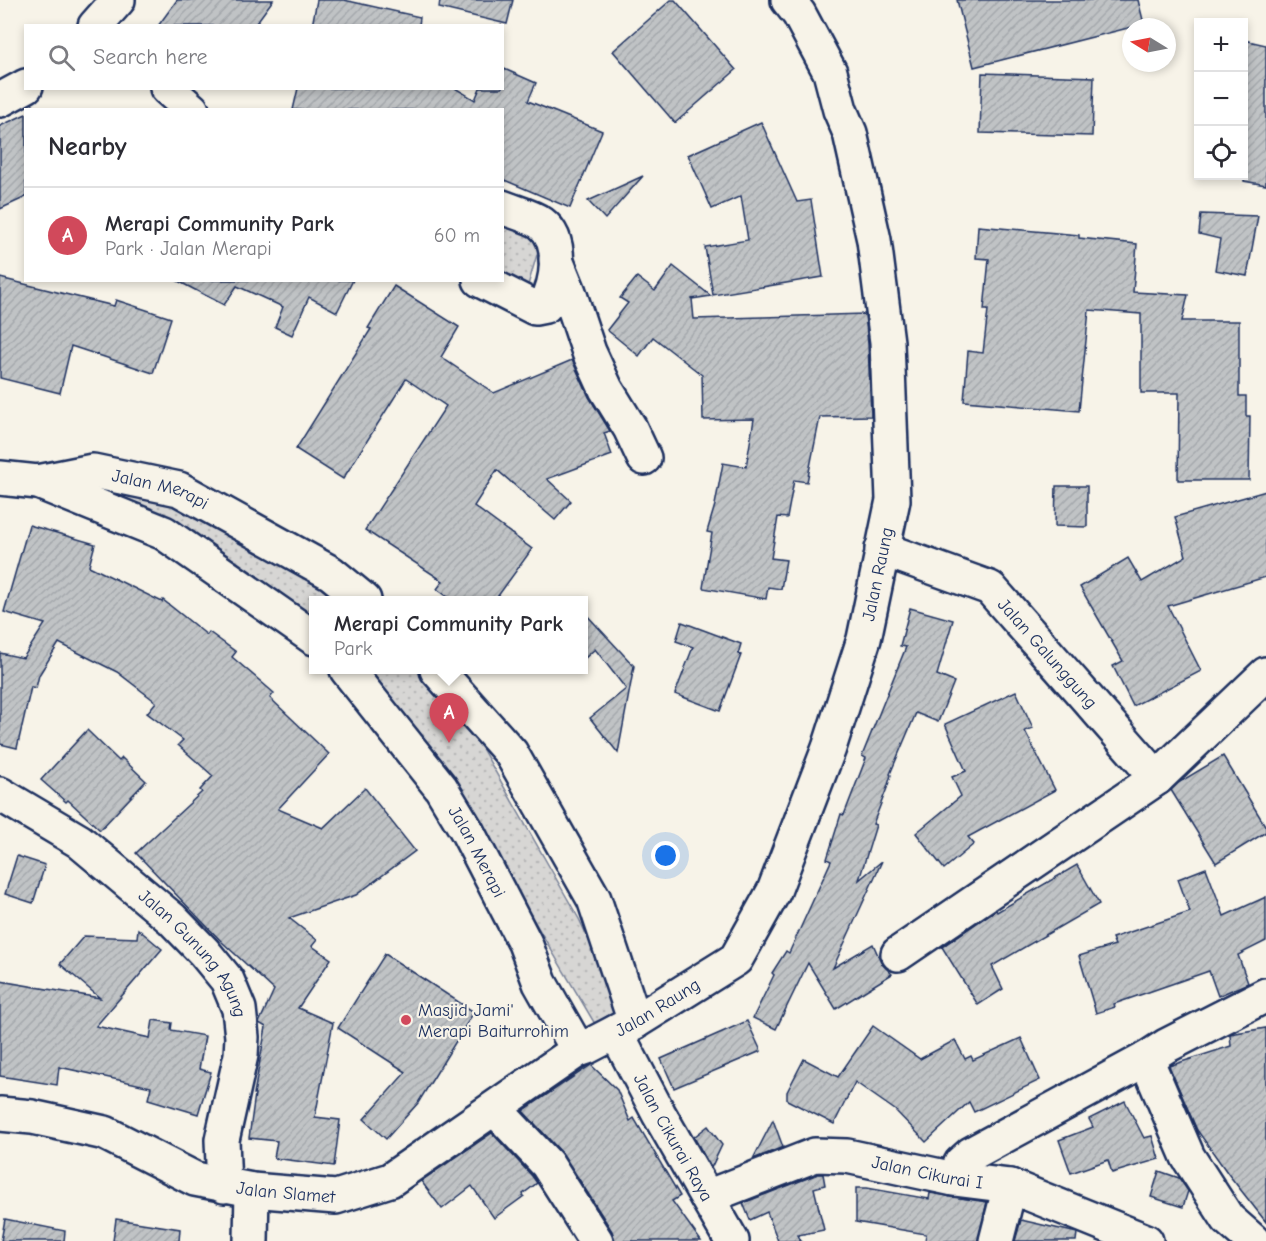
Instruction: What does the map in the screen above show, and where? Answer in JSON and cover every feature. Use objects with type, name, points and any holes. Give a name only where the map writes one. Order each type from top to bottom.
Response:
[{"type":"street","name":"Jalan Raung","points":[[578,1050],[625,1027],[736,960],[774,891],[828,748],[864,639],[893,500],[886,342],[874,240],[850,133],[840,111],[830,72],[799,14],[788,0]]},
{"type":"street","points":[[0,100],[24,87]]},
{"type":"street","points":[[169,90],[190,108]]},
{"type":"street","points":[[484,282],[530,307],[545,306],[553,291],[556,252],[552,235],[541,223],[504,208]]},
{"type":"street","points":[[556,260],[589,352],[606,389],[630,428],[644,458]]},
{"type":"street","name":"Jalan Merapi","points":[[38,482],[93,471],[179,489],[331,573],[359,596]]},
{"type":"street","name":"Jalan Merapi","points":[[0,478],[38,482],[164,533],[309,634]]},
{"type":"street","name":"Jalan Galunggung","points":[[882,549],[990,588],[1158,778]]},
{"type":"street","name":"Jalan Merapi","points":[[351,674],[441,788],[462,822],[525,943],[540,983],[578,1050]]},
{"type":"street","points":[[441,674],[512,753],[594,899],[625,1027]]},
{"type":"street","points":[[898,954],[1158,778],[1266,674]]},
{"type":"street","name":"Jalan Gunung Agung","points":[[0,794],[80,841],[172,919],[227,980],[239,1009],[242,1037],[241,1055],[222,1140],[238,1188],[250,1241]]},
{"type":"street","points":[[954,1179],[961,1163],[971,1154],[1166,1046],[1266,995]]},
{"type":"street","name":"Jalan Cikurai Raya","points":[[625,1027],[641,1080],[732,1241]]},
{"type":"street","name":"Jalan Slamet","points":[[0,1114],[32,1117],[105,1133],[195,1179],[238,1188],[336,1197],[390,1180],[578,1050]]},
{"type":"street","points":[[1146,1059],[1188,1157],[1228,1219],[1253,1241]]},
{"type":"street","points":[[495,1109],[547,1164],[596,1241]]},
{"type":"street","name":"Jalan Cikurai I","points":[[706,1197],[815,1155],[847,1156],[954,1179],[1010,1186],[1146,1241]]},
{"type":"street","points":[[996,1241],[1010,1186]]},
{"type":"shaded area","points":[[504,220],[543,234],[526,292],[504,280]]},
{"type":"shaded area","points":[[84,478],[175,495],[344,596],[309,596],[309,625],[75,495]]},
{"type":"shaded area","points":[[363,674],[427,674],[454,699],[579,919],[622,1009],[595,1024],[455,787]]},
{"type":"building","points":[[177,0],[273,0],[255,24],[159,24]]},
{"type":"building","points":[[317,0],[344,0],[420,17],[419,24],[312,24]]},
{"type":"building","points":[[440,0],[513,0],[507,24],[439,8]]},
{"type":"building","points":[[671,0],[675,0],[736,70],[675,123],[613,51]]},
{"type":"building","points":[[957,0],[1138,0],[1142,18],[1122,18],[1122,30],[974,67]]},
{"type":"building","points":[[1248,41],[1266,45],[1266,185],[1244,181],[1248,180]]},
{"type":"building","points":[[504,69],[536,83],[528,101],[602,131],[570,208],[504,180],[504,108],[293,108],[298,90],[458,90],[475,100],[479,90],[504,90]]},
{"type":"building","points":[[982,73],[1094,77],[1092,136],[980,133]]},
{"type":"building","points":[[24,115],[24,198],[0,209],[0,126]]},
{"type":"building","points":[[761,122],[797,202],[811,200],[823,277],[713,295],[705,247],[748,240],[741,196],[712,209],[688,155]]},
{"type":"building","points":[[643,176],[605,219],[588,201]]},
{"type":"building","points":[[1201,214],[1258,216],[1247,276],[1215,270],[1220,239],[1199,234]]},
{"type":"building","points":[[978,226],[1079,235],[1079,238],[1137,244],[1133,292],[1188,295],[1182,321],[1239,321],[1239,396],[1246,396],[1246,416],[1250,416],[1249,480],[1178,480],[1179,393],[1141,393],[1141,314],[1089,310],[1079,411],[964,401],[968,351],[983,353],[988,310],[984,310],[989,259],[976,258]]},
{"type":"building","points":[[673,266],[711,296],[692,299],[694,319],[865,314],[871,416],[820,417],[807,482],[794,480],[787,518],[778,517],[771,558],[786,560],[781,589],[768,587],[766,599],[703,588],[712,533],[707,532],[723,463],[746,467],[754,419],[703,420],[702,375],[653,337],[639,356],[607,330],[628,303],[620,298],[637,277],[655,291]]},
{"type":"building","points":[[0,278],[114,306],[116,300],[171,318],[153,373],[71,346],[60,393],[0,378]]},
{"type":"building","points":[[180,282],[352,282],[337,312],[309,297],[292,335],[275,327],[283,307],[237,286],[224,305]]},
{"type":"building","points":[[394,286],[459,327],[441,357],[494,393],[572,360],[589,397],[610,431],[604,433],[612,455],[547,479],[571,501],[555,520],[497,470],[474,506],[532,549],[498,596],[447,596],[437,589],[443,581],[365,530],[446,406],[406,379],[343,479],[296,449],[371,329],[368,328]]},
{"type":"building","points":[[1056,486],[1087,486],[1087,527],[1055,526]]},
{"type":"building","points":[[1266,491],[1266,577],[1168,606],[1201,671],[1133,706],[1113,666],[1123,661],[1080,587],[1128,558],[1142,582],[1186,556],[1175,517]]},
{"type":"building","points":[[29,525],[95,544],[89,566],[162,602],[163,600],[207,635],[209,632],[236,652],[232,657],[274,693],[270,698],[329,754],[278,809],[323,828],[365,788],[415,851],[356,895],[289,918],[317,940],[312,946],[331,959],[298,1008],[333,1023],[315,1117],[340,1120],[334,1166],[274,1158],[277,1141],[249,1138],[266,1027],[259,1023],[274,990],[222,942],[136,853],[202,792],[200,790],[213,776],[178,745],[183,740],[147,713],[156,702],[117,672],[59,643],[39,675],[36,688],[31,687],[17,748],[0,744],[0,653],[23,658],[45,624],[4,612]]},
{"type":"building","points":[[910,608],[953,620],[937,675],[954,682],[938,722],[916,713],[890,774],[873,824],[876,825],[859,880],[882,861],[833,968],[873,944],[882,964],[892,974],[836,1009],[808,963],[776,1029],[753,1018],[774,975],[772,973],[786,951],[789,953],[831,861],[827,859],[841,814],[844,815],[866,758],[862,756],[906,647],[900,646]]},
{"type":"building","points":[[588,616],[634,666],[618,753],[590,718],[626,689],[595,649],[588,655]]},
{"type":"building","points":[[682,622],[741,644],[738,654],[741,655],[720,711],[675,694],[693,647],[676,641]]},
{"type":"building","points":[[1016,691],[1033,728],[1025,731],[1055,790],[968,837],[974,844],[944,869],[916,833],[961,796],[952,777],[966,771],[945,724]]},
{"type":"building","points":[[87,730],[119,761],[122,758],[146,781],[100,830],[68,800],[66,802],[41,780]]},
{"type":"building","points":[[1223,756],[1266,827],[1266,832],[1216,863],[1171,790],[1178,783]]},
{"type":"building","points":[[17,856],[45,865],[33,903],[5,894]]},
{"type":"building","points":[[1077,865],[1099,904],[992,966],[1003,989],[978,1005],[942,947],[996,910],[997,912]]},
{"type":"building","points":[[1206,868],[1224,916],[1266,897],[1266,941],[1238,955],[1248,983],[1218,996],[1209,971],[1114,1004],[1115,1007],[1096,1013],[1079,956],[1115,945],[1112,938],[1190,912],[1178,879]]},
{"type":"building","points":[[138,929],[162,949],[96,1026],[150,1038],[153,1020],[172,1023],[171,1030],[205,1036],[199,1069],[211,1072],[198,1114],[148,1099],[151,1087],[59,1067],[57,1085],[0,1076],[0,981],[100,998],[60,964],[84,936],[137,938]]},
{"type":"building","name":"Masjid Jami' Merapi Baiturrohim","points":[[385,954],[474,1012],[418,1103],[386,1139],[364,1119],[406,1072],[338,1028]]},
{"type":"building","points":[[747,1021],[761,1051],[674,1088],[661,1059]]},
{"type":"building","points":[[873,1026],[920,1059],[955,1040],[965,1059],[971,1056],[973,1060],[1021,1038],[1040,1080],[974,1112],[969,1102],[926,1142],[895,1110],[855,1082],[834,1124],[787,1100],[787,1092],[804,1059],[838,1077]]},
{"type":"building","points":[[1266,1028],[1266,1222],[1197,1130],[1169,1066],[1231,1046],[1230,1034]]},
{"type":"building","points":[[591,1065],[617,1090],[630,1121],[634,1118],[680,1196],[672,1201],[701,1241],[615,1241],[612,1231],[563,1154],[523,1111]]},
{"type":"building","points":[[1125,1101],[1144,1138],[1152,1136],[1159,1159],[1112,1173],[1108,1160],[1071,1173],[1059,1140],[1093,1127],[1089,1119]]},
{"type":"building","points":[[773,1120],[783,1147],[753,1159]]},
{"type":"building","points":[[708,1126],[722,1145],[711,1168],[694,1137]]},
{"type":"building","points":[[492,1133],[537,1183],[523,1194],[524,1196],[494,1218],[472,1186],[442,1209],[421,1181]]},
{"type":"building","points":[[1159,1171],[1179,1178],[1188,1191],[1183,1207],[1151,1197]]},
{"type":"building","points":[[823,1174],[825,1185],[814,1188],[824,1230],[798,1235],[801,1241],[778,1241],[767,1212],[750,1220],[743,1203]]},
{"type":"building","points":[[856,1188],[929,1199],[930,1193],[987,1202],[978,1241],[925,1241],[926,1234],[856,1222]]},
{"type":"building","points":[[5,1219],[65,1231],[64,1241],[1,1241]]},
{"type":"building","points":[[116,1219],[180,1229],[179,1241],[113,1241]]},
{"type":"building","points":[[1021,1220],[1077,1233],[1076,1241],[1015,1241]]},
{"type":"place","name":"Merapi Community Park","points":[[449,743]]},
{"type":"place","name":"Masjid Jami' Merapi Baiturrohim","points":[[406,1020]]}]
